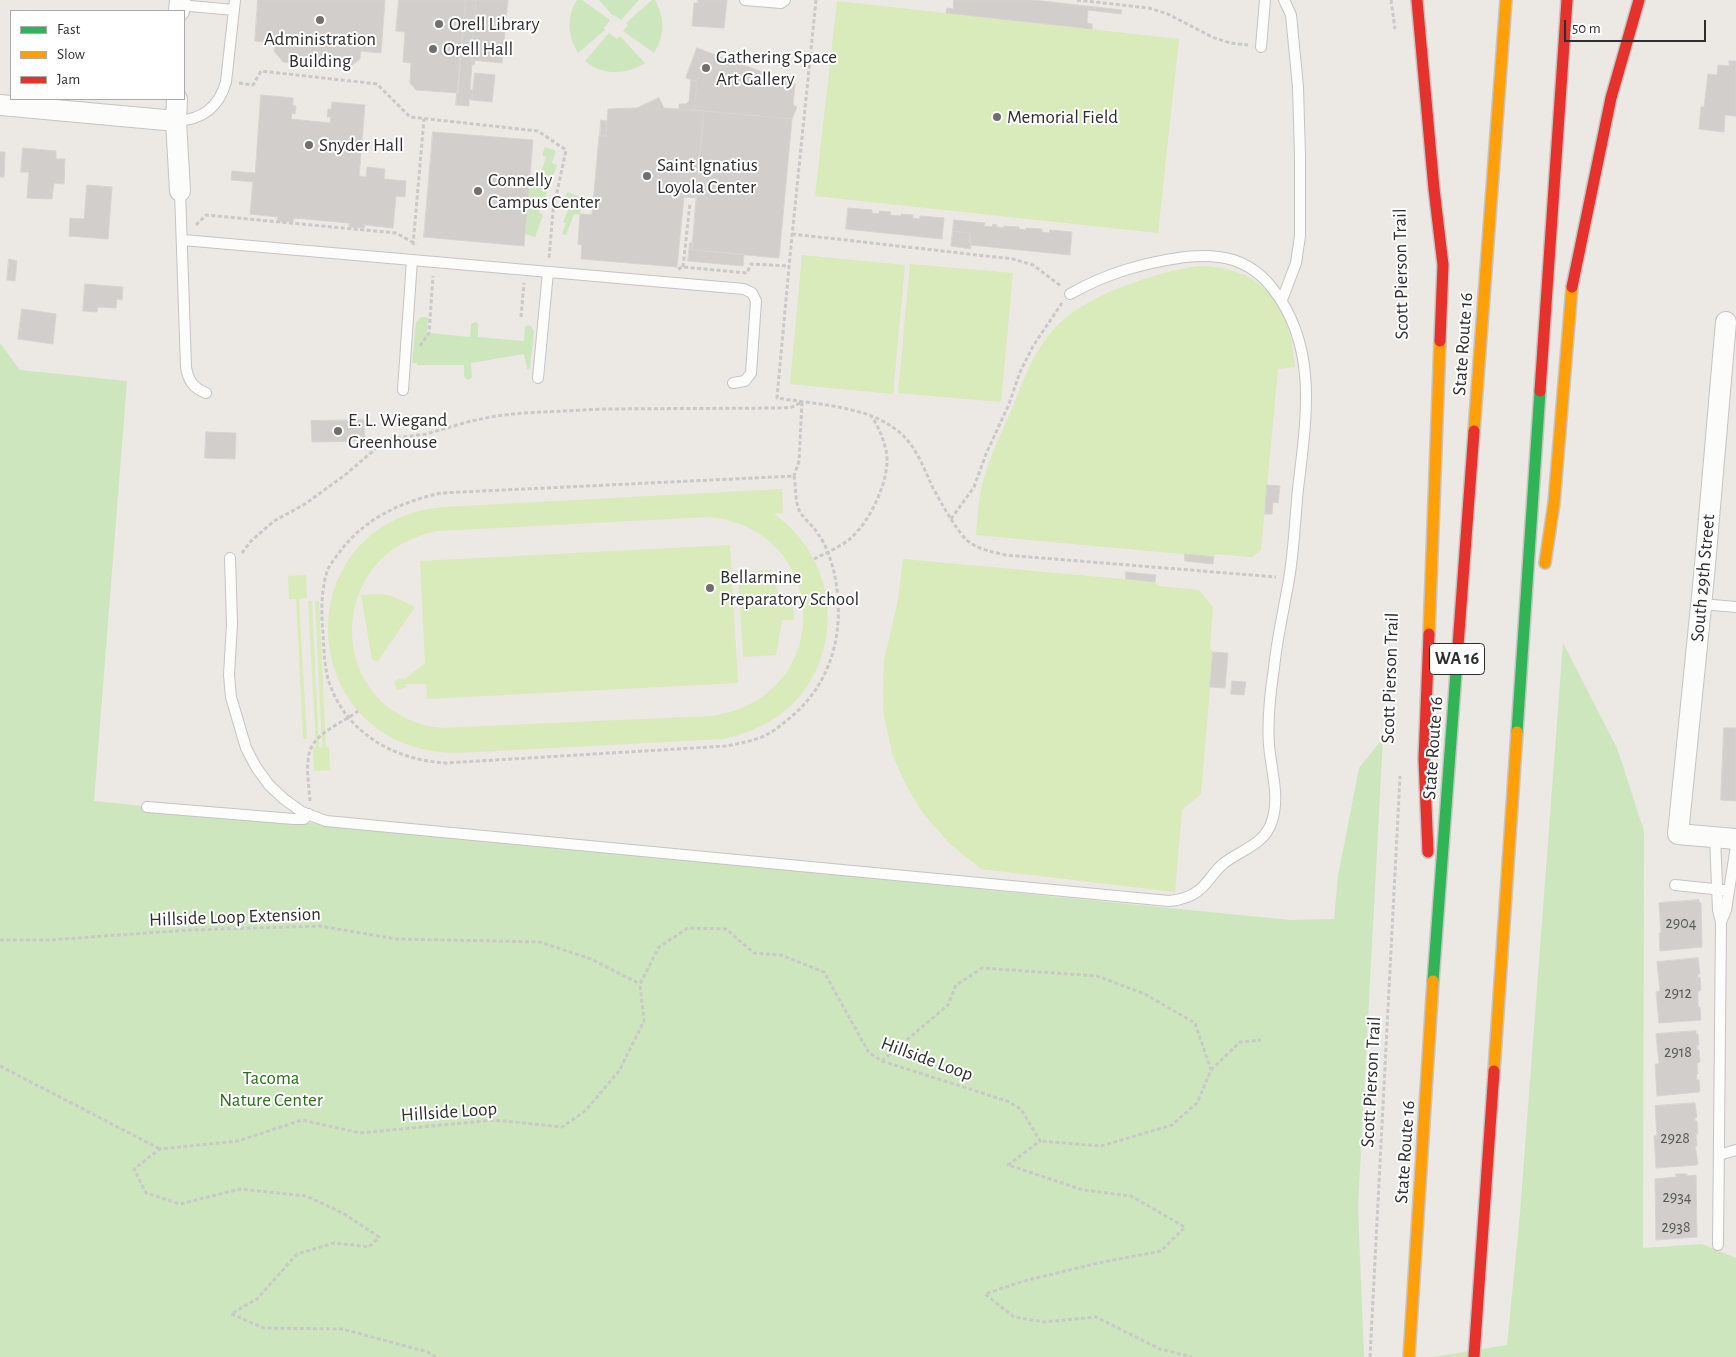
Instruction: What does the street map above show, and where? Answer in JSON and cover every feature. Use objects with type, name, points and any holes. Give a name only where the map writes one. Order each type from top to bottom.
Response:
[{"type":"highway","points":[[1417,0],[1434,189],[1443,265],[1424,760],[1428,859]]},
{"type":"highway","name":"State Route 16","points":[[1409,1357],[1433,978],[1506,0]]},
{"type":"highway","points":[[1474,1357],[1567,0]]},
{"type":"highway","points":[[1544,571],[1554,503],[1572,282],[1611,98],[1639,0]]},
{"type":"highway","points":[[1517,735],[1536,619]]},
{"type":"highway","points":[[1429,879],[1433,978]]},
{"type":"street","points":[[177,100],[176,122],[180,191]]},
{"type":"street","points":[[0,105],[176,122]]},
{"type":"street","name":"South 29th Street","points":[[1714,837],[1678,834],[1701,604],[1725,322]]},
{"type":"street","points":[[1714,837],[1736,839]]},
{"type":"lane","points":[[745,0],[781,3],[785,0]]},
{"type":"lane","points":[[1261,47],[1265,0]]},
{"type":"lane","points":[[1282,300],[1296,263],[1300,226],[1298,87],[1291,15],[1284,0]]},
{"type":"lane","points":[[176,122],[196,118],[209,110],[217,103],[224,92],[235,5],[179,6]]},
{"type":"lane","points":[[180,191],[186,367],[192,384],[206,393]]},
{"type":"lane","points":[[183,240],[749,290],[755,296],[756,301],[751,373],[745,381],[733,383]]},
{"type":"lane","points":[[230,558],[232,624],[230,690],[238,726],[246,748],[256,767],[269,785],[284,799],[302,812],[326,821],[1169,901],[1186,899],[1200,890],[1222,865],[1253,846],[1264,836],[1272,823],[1275,805],[1275,784],[1269,744],[1268,713],[1289,578],[1306,420],[1306,388],[1302,353],[1296,327],[1282,300],[1271,286],[1254,269],[1216,255],[1169,260],[1134,267],[1096,280],[1070,294]]},
{"type":"lane","points":[[403,390],[412,260]]},
{"type":"lane","points":[[538,378],[548,272]]},
{"type":"lane","points":[[1701,604],[1736,607]]},
{"type":"lane","points":[[147,807],[294,819],[304,819],[309,814]]},
{"type":"lane","points":[[1714,837],[1718,910],[1721,922],[1718,1245]]},
{"type":"lane","points":[[1721,922],[1726,910],[1736,846]]},
{"type":"lane","points":[[1676,885],[1729,891]]},
{"type":"lane","points":[[1719,1155],[1736,1150]]},
{"type":"path","points":[[817,0],[777,398],[850,410],[890,425],[907,439],[916,452],[934,490],[951,519],[970,543],[985,550],[1004,555],[1289,578]]},
{"type":"path","points":[[1077,0],[1149,8],[1168,14],[1212,37],[1230,43],[1261,47]]},
{"type":"path","points":[[1391,0],[1396,38]]},
{"type":"path","points":[[226,82],[253,85],[261,71],[377,84],[410,117],[538,131],[566,150],[553,211],[548,272]]},
{"type":"path","points":[[412,260],[424,118]]},
{"type":"path","points":[[683,267],[690,203]]},
{"type":"path","points":[[183,240],[206,215],[396,233],[413,244],[421,245]]},
{"type":"path","points":[[792,234],[1013,259],[1033,265],[1070,294],[1033,346],[1020,372],[1009,404],[986,454],[974,487],[951,519]]},
{"type":"path","points":[[542,256],[557,258]]},
{"type":"path","points":[[429,334],[434,262]]},
{"type":"path","points":[[676,270],[683,267],[747,273],[751,264],[789,266]]},
{"type":"path","points":[[521,317],[525,270]]},
{"type":"path","points":[[794,476],[441,493],[424,496],[400,505],[376,517],[359,530],[344,545],[329,568],[325,579],[322,626],[325,665],[329,682],[350,718],[360,730],[382,747],[430,762],[446,763],[726,746],[761,738],[781,726],[800,710],[816,688],[831,661],[838,632],[838,602],[834,572],[818,534],[805,520],[799,509],[794,476],[799,460],[802,402]]},
{"type":"path","points":[[229,570],[263,530],[274,521],[305,504],[345,475],[389,439],[426,434],[496,416],[523,412],[604,409],[782,408],[792,407],[802,402]]},
{"type":"path","points":[[814,559],[852,537],[868,514],[883,483],[886,468],[886,451],[881,432],[872,417]]},
{"type":"path","points":[[309,814],[309,754],[313,744],[320,736],[358,711]]},
{"type":"path","name":"Scott Pierson Trail","points":[[1370,1357],[1400,770]]},
{"type":"path","name":"Hillside Loop Extension","points":[[0,940],[49,940],[189,930],[320,926],[396,939],[540,942],[591,958],[640,984]]},
{"type":"path","name":"Hillside Loop","points":[[160,1149],[238,1141],[302,1120],[360,1133],[494,1120],[562,1127],[586,1110],[619,1071],[644,1021],[640,984],[659,947],[688,928],[726,929],[754,953],[781,955],[824,972],[869,1053],[882,1062],[1007,1101],[1021,1110],[1040,1141]]},
{"type":"path","points":[[882,1062],[948,1005],[956,985],[982,968],[1097,976],[1145,994],[1195,1023],[1211,1070]]},
{"type":"path","points":[[1192,1357],[1160,1349],[1096,1317],[1044,1322],[1014,1317],[985,1294],[1024,1281],[1098,1263],[1161,1251],[1184,1227],[1131,1196],[1083,1190],[1008,1165],[1040,1141],[1101,1146],[1172,1125],[1197,1104],[1211,1070],[1240,1042],[1260,1040]]},
{"type":"path","points":[[0,1066],[40,1085],[160,1149],[134,1169],[146,1193],[180,1204],[240,1189],[306,1196],[343,1213],[379,1237],[369,1247],[334,1243],[297,1254],[257,1298],[231,1314],[264,1328],[342,1329],[428,1352],[436,1357]]},
{"type":"green space","points":[[577,0],[582,0],[610,20],[604,28],[605,30],[578,53],[570,33],[571,13]]},
{"type":"green space","points":[[599,0],[639,0],[621,20],[613,16]]},
{"type":"green space","points":[[652,0],[655,0],[662,20],[662,34],[654,53],[623,31],[628,25],[626,23]]},
{"type":"green space","name":"Memorial Field","points":[[837,1],[1179,39],[1158,233],[815,196]]},
{"type":"green space","points":[[609,33],[617,39],[620,36],[645,63],[630,70],[615,72],[599,69],[585,61]]},
{"type":"green space","points":[[545,147],[556,151],[552,163],[557,165],[539,213],[543,215],[535,237],[525,234],[529,184],[537,185],[546,157],[542,155]]},
{"type":"green space","points":[[567,192],[581,197],[580,215],[574,214],[566,235],[562,234],[566,223],[563,222],[569,208],[562,205]]},
{"type":"green space","points":[[802,255],[905,265],[893,394],[790,384]]},
{"type":"green space","points":[[910,264],[1013,273],[1001,402],[898,393]]},
{"type":"green space","points":[[1199,266],[1222,268],[1241,273],[1257,282],[1270,294],[1280,308],[1292,345],[1295,367],[1278,369],[1261,550],[1252,557],[1215,554],[1214,557],[976,535],[980,494],[989,462],[1011,413],[1021,385],[1045,339],[1065,318],[1100,296],[1140,280]]},
{"type":"green space","points":[[421,317],[428,317],[427,333],[470,337],[471,324],[476,322],[478,324],[478,337],[524,341],[525,327],[527,325],[531,326],[534,331],[530,367],[527,369],[524,354],[471,363],[472,377],[467,380],[464,376],[464,365],[417,365],[417,363],[412,363],[416,322]]},
{"type":"green space","name":"Tacoma Nature Center","points":[[0,343],[20,370],[127,381],[94,801],[1290,920],[1334,919],[1338,876],[1359,768],[1383,738],[1358,1207],[1364,1357],[0,1357]]},
{"type":"green space","points":[[782,489],[783,513],[774,514],[793,530],[808,550],[819,571],[826,594],[828,618],[825,642],[818,666],[806,688],[790,707],[780,715],[759,727],[723,739],[458,753],[403,743],[363,716],[338,678],[328,635],[334,591],[355,551],[392,522],[444,507]],"holes":[[[708,517],[749,528],[779,551],[797,581],[804,615],[798,649],[781,680],[752,704],[710,716],[441,728],[403,717],[375,695],[358,665],[352,633],[357,599],[373,569],[400,545],[438,531]]]},
{"type":"green space","points":[[730,545],[738,683],[427,699],[426,684],[405,684],[406,687],[397,690],[394,681],[403,678],[404,680],[425,663],[420,561]]},
{"type":"green space","points":[[903,559],[1155,582],[1159,586],[1199,590],[1213,607],[1210,648],[1213,652],[1201,794],[1182,810],[1175,892],[981,869],[950,844],[922,812],[907,787],[893,756],[884,716],[884,661],[898,600]]},
{"type":"green space","points":[[771,570],[782,606],[793,605],[794,620],[782,620],[776,655],[743,657],[738,572]]},
{"type":"green space","points":[[306,575],[307,598],[299,599],[307,739],[303,739],[296,599],[289,599],[288,576]]},
{"type":"green space","points":[[361,595],[390,595],[415,607],[378,661],[372,660]]},
{"type":"green space","points":[[308,601],[312,601],[319,747],[322,748],[315,601],[319,601],[326,747],[329,747],[330,770],[314,771],[313,748],[316,747]]},
{"type":"green space","points":[[1563,643],[1617,748],[1644,831],[1643,1248],[1702,1244],[1736,1258],[1736,1357],[1433,1357],[1507,1345],[1520,1213]]},
{"type":"building","name":"Administration Building","points":[[258,0],[385,0],[381,53],[361,51],[360,59],[348,68],[283,62],[274,51],[275,43],[255,41]]},
{"type":"building","name":"Orell Hall","points":[[399,0],[466,0],[458,93],[416,90],[410,83],[411,63],[403,62],[405,32],[396,31]]},
{"type":"building","points":[[466,0],[476,0],[471,60],[475,61],[474,65],[472,64],[470,90],[473,90],[472,100],[469,99],[469,106],[456,105]]},
{"type":"building","name":"Orell Hall","points":[[476,0],[508,0],[502,63],[471,60]]},
{"type":"building","points":[[698,0],[727,0],[724,28],[692,26],[694,3],[698,3]]},
{"type":"building","points":[[954,0],[1033,0],[1122,10],[1121,14],[1088,10],[1087,23],[1092,24],[1092,29],[946,13],[947,8],[953,9]]},
{"type":"building","points":[[697,48],[795,84],[793,105],[797,107],[792,119],[694,110],[697,82],[686,78]]},
{"type":"building","points":[[1729,61],[1736,61],[1736,116],[1725,115],[1724,132],[1699,129],[1701,107],[1704,107],[1708,74],[1717,75],[1718,65],[1729,66]]},
{"type":"building","name":"Orell Hall","points":[[475,73],[495,75],[492,102],[472,100]]},
{"type":"building","points":[[691,80],[697,82],[694,110],[679,109],[679,104],[686,104],[689,101]]},
{"type":"building","name":"Snyder Hall","points":[[261,95],[293,98],[293,106],[296,106],[295,114],[292,113],[291,119],[330,123],[331,117],[327,117],[328,109],[331,109],[332,102],[365,105],[359,176],[366,177],[367,167],[385,169],[384,179],[406,181],[405,197],[396,196],[393,228],[365,225],[364,228],[349,227],[349,223],[294,218],[293,222],[277,221],[278,217],[250,214],[253,182],[231,180],[232,171],[255,173]]},
{"type":"building","name":"Saint Ignatius Loyola Center","points":[[659,98],[664,108],[704,111],[696,198],[684,197],[677,267],[581,259],[582,245],[578,244],[580,214],[592,215],[599,136],[606,136],[608,109],[636,108]]},
{"type":"building","points":[[704,111],[792,119],[779,258],[692,250]]},
{"type":"building","points":[[601,120],[607,121],[606,136],[600,136]]},
{"type":"building","name":"Connelly Campus Center","points":[[433,132],[533,140],[524,246],[424,237]]},
{"type":"building","points":[[23,148],[56,151],[56,159],[65,159],[64,184],[54,183],[52,199],[27,198],[29,172],[21,172]]},
{"type":"building","points":[[0,152],[5,152],[4,177],[0,177]]},
{"type":"building","points":[[87,185],[112,187],[108,239],[69,236],[70,218],[84,219]]},
{"type":"building","points":[[848,208],[872,210],[872,213],[879,214],[879,211],[891,212],[890,215],[913,215],[913,218],[920,219],[920,216],[944,218],[942,239],[846,229]]},
{"type":"building","points":[[954,220],[985,223],[984,226],[992,227],[993,224],[997,225],[996,227],[1004,228],[1004,226],[1019,227],[1019,229],[1026,230],[1026,228],[1042,229],[1042,232],[1049,233],[1050,230],[1072,232],[1070,255],[971,245],[971,242],[969,242],[970,233],[953,231]]},
{"type":"building","points":[[953,231],[970,233],[971,249],[951,246]]},
{"type":"building","points":[[690,243],[692,243],[692,250],[744,254],[743,266],[688,261]]},
{"type":"building","points":[[9,259],[17,261],[15,281],[7,280]]},
{"type":"building","points":[[85,284],[123,287],[122,300],[117,299],[116,308],[98,307],[97,312],[83,311]]},
{"type":"building","points":[[22,309],[56,314],[53,344],[18,339]]},
{"type":"building","name":"E. L. Wiegand Greenhouse","points":[[364,420],[365,441],[312,442],[311,421]]},
{"type":"building","points":[[206,432],[236,433],[235,459],[205,458]]},
{"type":"building","points":[[1267,485],[1280,486],[1278,503],[1273,502],[1272,514],[1265,514]]},
{"type":"building","points":[[1185,554],[1214,557],[1213,564],[1185,561]]},
{"type":"building","points":[[1126,572],[1156,575],[1155,582],[1126,579]]},
{"type":"building","points":[[1213,652],[1228,653],[1225,688],[1210,687]]},
{"type":"building","points":[[1232,681],[1246,682],[1244,695],[1231,694]]},
{"type":"building","points":[[1724,728],[1736,728],[1736,801],[1721,800]]},
{"type":"building","points":[[1699,900],[1699,903],[1701,903],[1702,947],[1660,951],[1659,903]]},
{"type":"building","points":[[1698,958],[1700,974],[1698,974],[1698,978],[1700,977],[1701,990],[1698,992],[1698,1007],[1700,1007],[1701,1020],[1659,1023],[1656,992],[1660,991],[1657,962]]},
{"type":"building","points":[[1696,1031],[1696,1034],[1698,1034],[1699,1045],[1697,1045],[1697,1050],[1699,1050],[1700,1062],[1697,1063],[1698,1074],[1696,1074],[1697,1080],[1699,1080],[1700,1091],[1657,1096],[1655,1064],[1659,1064],[1656,1034]]},
{"type":"building","points":[[1695,1103],[1697,1117],[1695,1121],[1697,1121],[1698,1134],[1696,1134],[1697,1146],[1695,1146],[1697,1165],[1656,1168],[1654,1136],[1657,1136],[1655,1106]]},
{"type":"building","points":[[1676,1174],[1696,1175],[1697,1237],[1656,1240],[1655,1179],[1676,1177]]},
{"type":"traffic: fast","points":[[1517,732],[1540,391]]},
{"type":"traffic: fast","points":[[1433,981],[1458,646]]},
{"type":"traffic: slow","points":[[1474,431],[1506,0]]},
{"type":"traffic: slow","points":[[1545,563],[1554,503],[1572,287]]},
{"type":"traffic: slow","points":[[1429,634],[1440,341]]},
{"type":"traffic: slow","points":[[1494,1071],[1517,732]]},
{"type":"traffic: slow","points":[[1409,1357],[1433,981]]},
{"type":"traffic: jam","points":[[1417,0],[1434,189],[1443,265],[1440,341]]},
{"type":"traffic: jam","points":[[1540,391],[1567,0]]},
{"type":"traffic: jam","points":[[1572,287],[1611,98],[1639,0]]},
{"type":"traffic: jam","points":[[1458,646],[1474,431]]},
{"type":"traffic: jam","points":[[1428,852],[1424,759],[1429,634]]},
{"type":"traffic: jam","points":[[1474,1357],[1494,1071]]},
{"type":"place","name":"Administration Building","points":[[320,20]]},
{"type":"place","name":"Orell Library","points":[[439,24]]},
{"type":"place","name":"Orell Hall","points":[[433,49]]},
{"type":"place","name":"Gathering Space Art Gallery","points":[[706,68]]},
{"type":"place","name":"Memorial Field","points":[[997,117]]},
{"type":"place","name":"Snyder Hall","points":[[309,145]]},
{"type":"place","name":"Saint Ignatius Loyola Center","points":[[647,176]]},
{"type":"place","name":"Connelly Campus Center","points":[[478,191]]},
{"type":"place","name":"E. L. Wiegand Greenhouse","points":[[338,431]]},
{"type":"place","name":"Bellarmine Preparatory School","points":[[710,588]]}]
